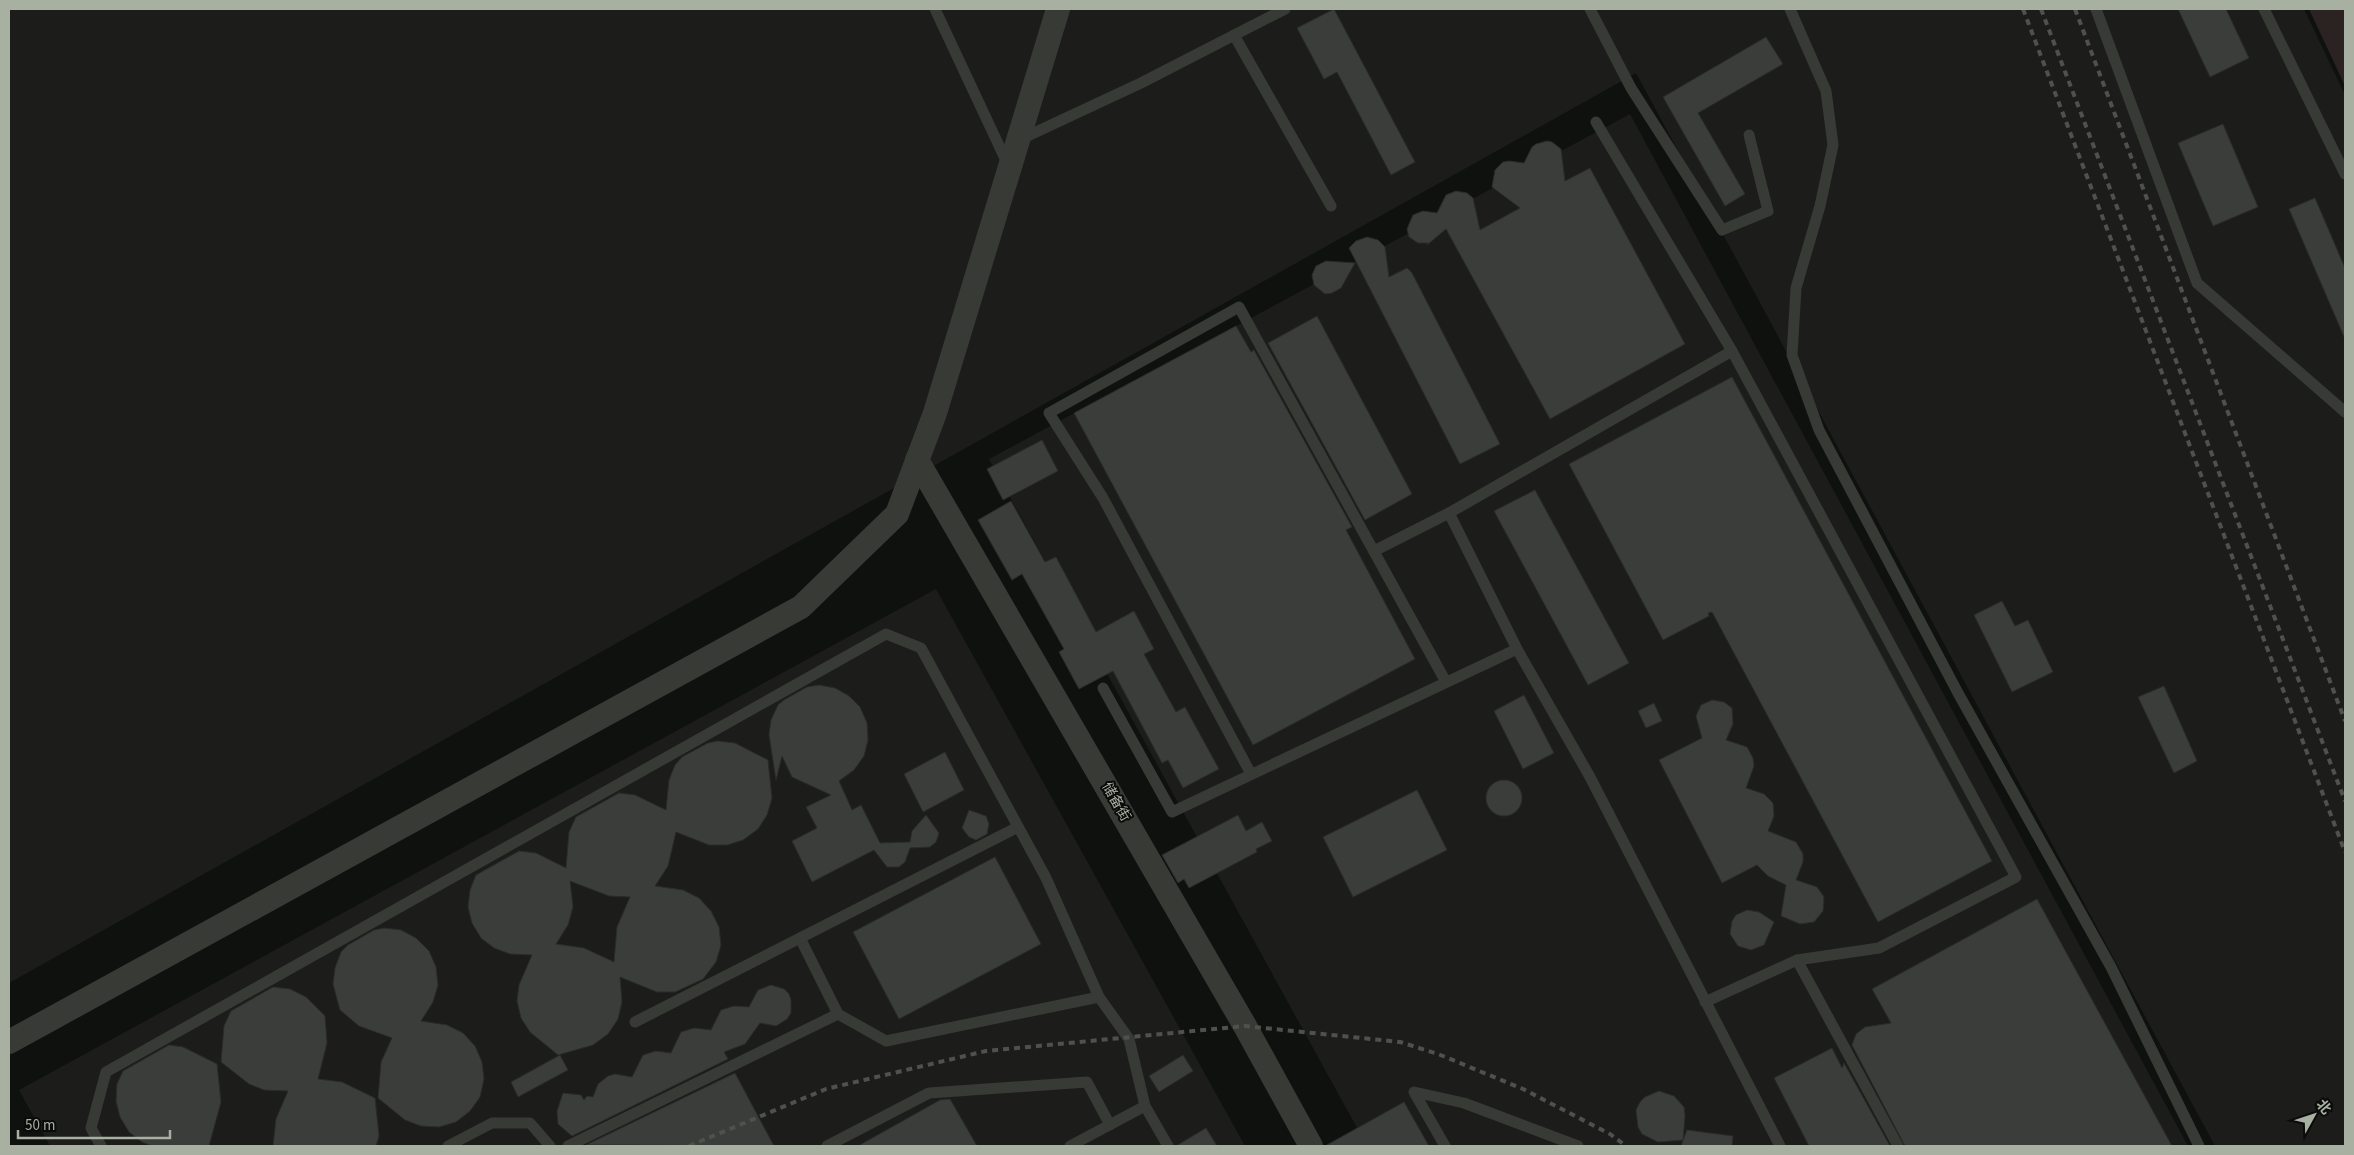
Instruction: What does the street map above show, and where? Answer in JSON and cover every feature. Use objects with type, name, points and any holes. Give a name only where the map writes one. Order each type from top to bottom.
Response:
[{"type":"street","points":[[9,1042],[801,607],[898,514],[935,413],[1058,9]]},
{"type":"street","name":"储备街","points":[[917,460],[1245,1026],[1311,1146]]},
{"type":"lane","points":[[935,9],[1009,168]]},
{"type":"lane","points":[[1018,141],[1141,83],[1285,9]]},
{"type":"lane","points":[[1590,9],[1631,88],[1722,230],[1768,211],[1749,135]]},
{"type":"lane","points":[[1790,9],[1826,91],[1833,145],[1820,206],[1796,288],[1792,354],[1819,430],[1958,693],[2111,967],[2199,1146]]},
{"type":"lane","points":[[2096,9],[2197,283],[2345,412]]},
{"type":"lane","points":[[2264,9],[2345,174]]},
{"type":"lane","points":[[1234,35],[1331,206]]},
{"type":"lane","points":[[1596,122],[1732,351],[2016,877],[1879,948],[1797,960],[1705,1002]]},
{"type":"lane","points":[[1251,774],[1103,498],[1049,413],[1239,307],[1446,682]]},
{"type":"lane","points":[[1374,551],[1449,513],[1732,351]]},
{"type":"lane","points":[[1449,513],[1517,649],[1590,778],[1780,1146]]},
{"type":"lane","points":[[101,1146],[91,1128],[106,1072],[886,634],[921,648],[1046,878],[1099,997],[1129,1039],[1145,1106],[1168,1146]]},
{"type":"lane","points":[[1102,688],[1172,812],[1517,649]]},
{"type":"lane","points":[[635,1022],[1018,827]]},
{"type":"lane","points":[[800,938],[838,1014],[886,1041],[1099,997]]},
{"type":"lane","points":[[1797,960],[1898,1146]]},
{"type":"lane","points":[[568,1146],[838,1014]]},
{"type":"lane","points":[[827,1146],[929,1093],[1087,1082],[1110,1125]]},
{"type":"lane","points":[[1445,1146],[1414,1092],[1464,1103],[1578,1146]]},
{"type":"lane","points":[[1070,1146],[1145,1106]]},
{"type":"lane","points":[[448,1146],[492,1123],[530,1123],[550,1146]]},
{"type":"shaded area","points":[[9,9],[2304,9],[2345,95],[2345,1146],[2215,1146],[1636,73],[9,983]]},
{"type":"shaded area","points":[[2309,9],[2345,9],[2345,86]]},
{"type":"shaded area","points":[[1630,114],[2188,1146],[1367,1146],[989,459]]},
{"type":"shaded area","points":[[936,589],[1245,1146],[50,1146],[19,1090]]},
{"type":"building","points":[[1334,9],[1415,162],[1391,175],[1337,72],[1324,79],[1297,28]]},
{"type":"building","points":[[2178,9],[2226,9],[2249,58],[2210,77]]},
{"type":"building","points":[[1766,37],[1783,64],[1698,113],[1745,194],[1725,206],[1663,97]]},
{"type":"building","points":[[2223,124],[2258,207],[2213,226],[2178,143]]},
{"type":"building","points":[[1547,141],[1552,142],[1561,149],[1565,181],[1590,168],[1685,344],[1550,419],[1446,229],[1427,245],[1428,243],[1418,243],[1409,237],[1407,229],[1413,215],[1423,211],[1437,213],[1446,195],[1456,191],[1467,193],[1473,198],[1480,230],[1520,208],[1492,187],[1495,170],[1503,162],[1524,163],[1532,147]]},
{"type":"building","points":[[2315,198],[2345,268],[2345,339],[2289,209]]},
{"type":"building","points":[[1367,237],[1378,240],[1385,247],[1389,277],[1407,268],[1412,273],[1500,444],[1460,464],[1349,248],[1356,241]]},
{"type":"building","points":[[1326,261],[1355,263],[1341,288],[1332,293],[1325,294],[1314,285],[1312,275],[1316,266]]},
{"type":"building","points":[[1317,316],[1412,494],[1365,520],[1268,343]]},
{"type":"building","points":[[1236,326],[1251,352],[1254,350],[1352,527],[1346,530],[1415,659],[1253,745],[1074,413]]},
{"type":"building","points":[[1732,377],[1992,861],[1878,922],[1712,612],[1708,613],[1709,616],[1663,640],[1569,464]]},
{"type":"building","points":[[1042,440],[1058,471],[1003,500],[987,469]]},
{"type":"building","points":[[1535,490],[1629,663],[1588,685],[1494,511]]},
{"type":"building","points":[[1011,501],[1045,562],[1056,557],[1096,632],[1134,611],[1154,649],[1144,654],[1176,712],[1185,707],[1219,769],[1183,788],[1168,760],[1162,763],[1113,671],[1079,689],[1059,652],[1064,649],[1022,574],[1012,580],[978,520]]},
{"type":"building","points":[[2002,601],[2015,626],[2028,620],[2053,672],[2012,692],[1974,615]]},
{"type":"building","points":[[819,685],[835,688],[849,696],[860,707],[867,723],[868,740],[864,756],[854,770],[839,781],[852,810],[861,805],[880,843],[910,842],[912,831],[926,815],[939,833],[936,842],[930,847],[910,848],[905,862],[899,867],[887,867],[874,850],[812,882],[792,841],[817,828],[806,807],[831,795],[792,777],[782,756],[776,780],[769,735],[771,720],[778,705],[784,700],[807,687]]},
{"type":"building","points":[[2164,686],[2197,761],[2174,773],[2138,697]]},
{"type":"building","points":[[1524,695],[1554,753],[1523,769],[1494,711]]},
{"type":"building","points":[[1712,700],[1724,702],[1732,708],[1733,724],[1726,740],[1747,747],[1753,758],[1754,766],[1746,788],[1764,794],[1773,803],[1774,816],[1768,831],[1796,842],[1803,854],[1803,862],[1796,880],[1817,887],[1824,897],[1823,911],[1814,922],[1800,924],[1781,916],[1786,885],[1768,876],[1757,865],[1722,883],[1659,760],[1702,738],[1696,716],[1701,705]]},
{"type":"building","points":[[1654,703],[1662,721],[1646,728],[1638,711]]},
{"type":"building","points":[[718,741],[735,743],[768,760],[772,798],[767,815],[758,829],[743,840],[727,845],[709,845],[676,832],[668,866],[655,886],[683,890],[699,898],[711,911],[719,927],[721,945],[716,962],[703,979],[675,992],[657,992],[620,977],[622,1002],[618,1019],[608,1034],[593,1045],[558,1055],[530,1032],[521,1018],[517,1001],[519,985],[532,955],[510,954],[494,948],[481,938],[472,923],[468,907],[470,890],[476,875],[519,851],[536,853],[566,868],[569,832],[576,817],[619,793],[635,795],[666,810],[669,780],[675,765],[682,757],[708,743]],"holes":[[[570,881],[609,896],[630,897],[617,927],[614,962],[584,948],[556,944],[568,925],[573,907]]]},
{"type":"building","points":[[945,752],[964,790],[923,812],[904,774]]},
{"type":"building","points":[[1504,780],[1516,786],[1522,798],[1516,810],[1504,816],[1492,810],[1486,798],[1492,786]]},
{"type":"building","points":[[1417,790],[1447,850],[1353,897],[1323,837]]},
{"type":"building","points":[[969,810],[986,816],[989,824],[987,834],[976,840],[969,837],[962,828]]},
{"type":"building","points":[[1238,815],[1246,831],[1262,822],[1272,841],[1256,849],[1257,852],[1189,888],[1184,879],[1178,883],[1162,855]]},
{"type":"building","points":[[995,857],[1041,944],[899,1019],[853,932]]},
{"type":"building","points":[[2037,899],[2172,1146],[1905,1146],[1852,1045],[1856,1034],[1865,1027],[1891,1023],[1872,989]]},
{"type":"building","points":[[1747,910],[1759,912],[1774,922],[1764,945],[1751,950],[1738,946],[1730,934],[1732,921],[1736,915]]},
{"type":"building","points":[[384,928],[401,930],[416,938],[429,951],[436,967],[438,985],[433,1002],[421,1021],[447,1025],[463,1033],[475,1046],[482,1062],[484,1079],[480,1097],[470,1111],[456,1122],[439,1127],[421,1126],[405,1120],[378,1098],[381,1062],[392,1038],[359,1026],[340,1010],[333,984],[335,968],[341,952],[348,945],[374,930]]},
{"type":"building","points":[[771,985],[784,989],[789,994],[791,1013],[787,1019],[776,1026],[760,1023],[745,1044],[724,1052],[728,1059],[572,1136],[558,1124],[557,1111],[563,1093],[581,1095],[584,1100],[587,1096],[593,1097],[598,1084],[608,1076],[615,1074],[632,1077],[643,1055],[656,1051],[671,1053],[681,1032],[694,1028],[711,1030],[721,1010],[734,1006],[749,1007],[758,990]]},
{"type":"building","points":[[273,987],[290,989],[306,997],[325,1016],[327,1043],[318,1079],[342,1082],[375,1098],[379,1136],[376,1146],[273,1146],[276,1119],[288,1091],[264,1090],[249,1084],[221,1062],[224,1026],[231,1011]]},
{"type":"building","points":[[169,1045],[183,1047],[217,1064],[221,1102],[209,1146],[152,1146],[142,1142],[129,1132],[120,1117],[116,1101],[117,1084],[123,1071]]},
{"type":"building","points":[[1832,1048],[1842,1068],[1844,1063],[1890,1146],[1809,1146],[1774,1078]]},
{"type":"building","points":[[560,1055],[568,1070],[518,1097],[511,1082]]},
{"type":"building","points":[[1183,1055],[1193,1071],[1159,1092],[1149,1076]]},
{"type":"building","points":[[735,1073],[774,1146],[586,1145]]},
{"type":"building","points":[[1659,1091],[1674,1096],[1684,1107],[1683,1140],[1658,1142],[1642,1134],[1638,1127],[1636,1110],[1640,1102],[1645,1097]]},
{"type":"building","points":[[950,1099],[977,1146],[858,1146],[940,1100]]},
{"type":"building","points":[[1404,1102],[1429,1146],[1325,1146]]},
{"type":"building","points":[[1206,1128],[1217,1146],[1176,1146]]},
{"type":"building","points":[[1687,1130],[1733,1136],[1732,1146],[1681,1146]]},
{"type":"railway","points":[[2023,9],[2345,852]]},
{"type":"railway","points":[[2041,9],[2345,801]]},
{"type":"railway","points":[[2075,9],[2345,721]]},
{"type":"railway","points":[[689,1146],[826,1089],[986,1051],[1245,1026],[1400,1042],[1438,1054],[1523,1089],[1610,1134],[1626,1146]]}]
